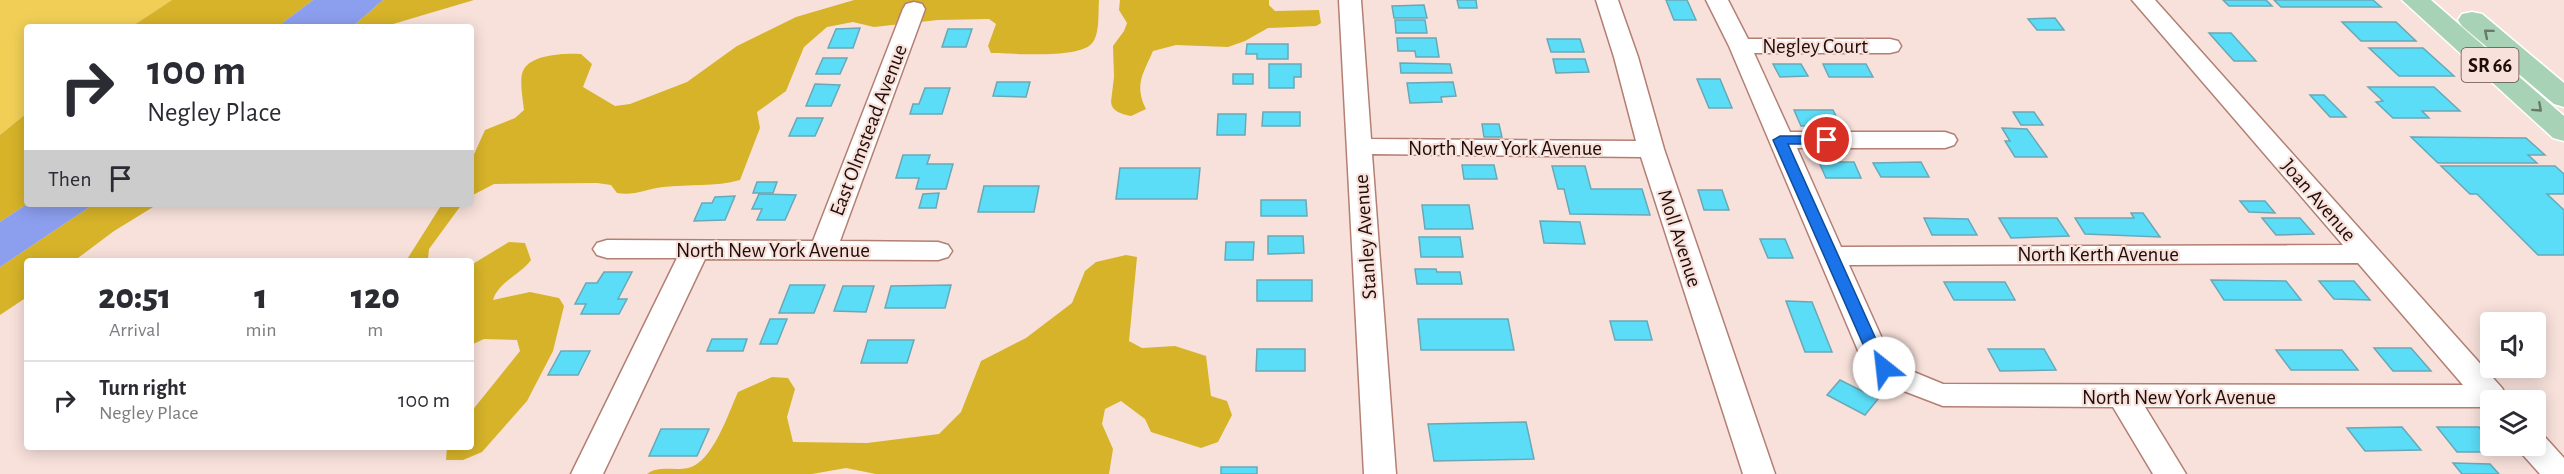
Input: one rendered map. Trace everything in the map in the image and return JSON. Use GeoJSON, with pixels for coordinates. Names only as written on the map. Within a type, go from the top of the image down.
{"type":"FeatureCollection","features":[{"type":"Feature","properties":{"kind":"main road","name":"SR 66"},"geometry":{"type":"LineString","coordinates":[[2415,0],[2564,132]]}},
{"type":"Feature","properties":{"kind":"main road","name":"SR 66"},"geometry":{"type":"LineString","coordinates":[[2448,0],[2564,98]]}},
{"type":"Feature","properties":{"kind":"street","name":"Stanley Avenue"},"geometry":{"type":"LineString","coordinates":[[1350,0],[1380,474]]}},
{"type":"Feature","properties":{"kind":"street","name":"Moll Avenue"},"geometry":{"type":"LineString","coordinates":[[1607,0],[1626,57],[1651,149],[1759,474]]}},
{"type":"Feature","properties":{"kind":"street"},"geometry":{"type":"LineString","coordinates":[[1717,0],[1740,46],[1831,256]]}},
{"type":"Feature","properties":{"kind":"street","name":"Joan Avenue"},"geometry":{"type":"LineString","coordinates":[[2143,0],[2485,390]]}},
{"type":"Feature","properties":{"kind":"street","name":"East Olmstead Avenue"},"geometry":{"type":"LineString","coordinates":[[823,250],[914,9]]}},
{"type":"Feature","properties":{"kind":"street","name":"Negley Court"},"geometry":{"type":"LineString","coordinates":[[1740,46],[1890,46]]}},
{"type":"Feature","properties":{"kind":"street"},"geometry":{"type":"LineString","coordinates":[[1780,140],[1945,140]]}},
{"type":"Feature","properties":{"kind":"street","name":"North New York Avenue"},"geometry":{"type":"LineString","coordinates":[[1359,146],[1651,149]]}},
{"type":"Feature","properties":{"kind":"street","name":"North New York Avenue"},"geometry":{"type":"LineString","coordinates":[[607,249],[938,251]]}},
{"type":"Feature","properties":{"kind":"street"},"geometry":{"type":"LineString","coordinates":[[587,474],[695,250]]}},
{"type":"Feature","properties":{"kind":"street","name":"North Kerth Avenue"},"geometry":{"type":"LineString","coordinates":[[1831,256],[2366,254]]}},
{"type":"Feature","properties":{"kind":"street","name":"North New York Avenue"},"geometry":{"type":"LineString","coordinates":[[1831,256],[1877,360],[1884,368],[1908,382],[1943,395],[2480,398]]}},
{"type":"Feature","properties":{"kind":"street"},"geometry":{"type":"LineString","coordinates":[[2123,397],[2170,474]]}},
{"type":"Feature","properties":{"kind":"street"},"geometry":{"type":"LineString","coordinates":[[2543,456],[2559,474]]}},
{"type":"Feature","properties":{"kind":"shaded area"},"geometry":{"type":"Polygon","coordinates":[[[0,0],[172,0],[136,24],[24,24],[24,115],[0,135],[0,0]]]}},
{"type":"Feature","properties":{"kind":"shaded area"},"geometry":{"type":"Polygon","coordinates":[[[172,0],[313,0],[281,24],[136,24],[172,0]]]}},
{"type":"Feature","properties":{"kind":"shaded area"},"geometry":{"type":"Polygon","coordinates":[[[383,0],[474,0],[393,24],[355,24],[383,0]]]}},
{"type":"Feature","properties":{"kind":"shaded area"},"geometry":{"type":"Polygon","coordinates":[[[854,0],[1099,0],[1098,27],[1093,42],[1086,48],[1061,53],[991,53],[988,46],[996,24],[989,19],[938,20],[874,27],[853,22],[827,27],[804,47],[786,91],[757,112],[760,128],[740,180],[663,187],[629,194],[617,193],[611,185],[597,183],[494,184],[474,194],[474,154],[485,130],[515,118],[524,110],[522,75],[527,65],[533,61],[549,56],[581,54],[592,64],[583,87],[615,106],[630,104],[687,82],[737,46],[796,17],[854,0]]]}},
{"type":"Feature","properties":{"kind":"shaded area"},"geometry":{"type":"Polygon","coordinates":[[[1120,0],[1269,0],[1269,5],[1275,11],[1319,10],[1321,23],[1316,26],[1268,28],[1245,41],[1228,47],[1176,45],[1153,51],[1140,86],[1142,101],[1146,109],[1131,116],[1115,110],[1111,102],[1114,77],[1113,46],[1127,23],[1119,10],[1120,0]]]}},
{"type":"Feature","properties":{"kind":"shaded area"},"geometry":{"type":"Polygon","coordinates":[[[24,115],[24,206],[0,222],[0,135],[24,115]]]}},
{"type":"Feature","properties":{"kind":"shaded area"},"geometry":{"type":"Polygon","coordinates":[[[90,207],[153,207],[114,231],[78,258],[24,258],[24,299],[0,315],[0,267],[90,207]]]}},
{"type":"Feature","properties":{"kind":"shaded area"},"geometry":{"type":"Polygon","coordinates":[[[440,207],[460,207],[429,249],[428,258],[408,258],[440,207]]]}},
{"type":"Feature","properties":{"kind":"shaded area"},"geometry":{"type":"Polygon","coordinates":[[[509,242],[525,243],[531,260],[504,283],[493,300],[530,292],[559,298],[564,306],[553,351],[527,401],[482,452],[463,460],[446,460],[447,450],[474,450],[474,408],[520,351],[517,340],[484,339],[474,344],[474,263],[509,242]]]}},
{"type":"Feature","properties":{"kind":"shaded area"},"geometry":{"type":"Polygon","coordinates":[[[1126,255],[1137,257],[1129,341],[1142,348],[1175,346],[1206,356],[1211,396],[1227,401],[1232,415],[1218,442],[1201,448],[1151,432],[1145,419],[1121,401],[1105,409],[1102,424],[1113,449],[1109,474],[876,474],[846,468],[812,474],[647,474],[661,469],[688,468],[697,464],[705,457],[719,436],[738,392],[772,377],[788,378],[795,389],[787,417],[793,442],[867,443],[939,434],[961,412],[981,361],[1026,338],[1072,303],[1085,271],[1096,262],[1126,255]]]}},
{"type":"Feature","properties":{"kind":"water"},"geometry":{"type":"Polygon","coordinates":[[[313,0],[383,0],[355,24],[281,24],[313,0]]]}},
{"type":"Feature","properties":{"kind":"water"},"geometry":{"type":"Polygon","coordinates":[[[24,206],[90,207],[0,267],[0,222],[24,206]]]}},
{"type":"Feature","properties":{"kind":"building"},"geometry":{"type":"Polygon","coordinates":[[[1457,0],[1476,0],[1477,8],[1459,8],[1457,0]]]}},
{"type":"Feature","properties":{"kind":"building"},"geometry":{"type":"Polygon","coordinates":[[[1666,0],[1687,0],[1696,20],[1674,20],[1666,0]]]}},
{"type":"Feature","properties":{"kind":"building"},"geometry":{"type":"Polygon","coordinates":[[[2223,0],[2266,0],[2272,6],[2229,6],[2223,0]]]}},
{"type":"Feature","properties":{"kind":"building"},"geometry":{"type":"Polygon","coordinates":[[[2274,0],[2373,0],[2381,7],[2281,7],[2274,0]]]}},
{"type":"Feature","properties":{"kind":"building"},"geometry":{"type":"Polygon","coordinates":[[[1424,5],[1427,18],[1394,18],[1392,6],[1424,5]]]}},
{"type":"Feature","properties":{"kind":"building"},"geometry":{"type":"Polygon","coordinates":[[[2055,18],[2064,30],[2037,30],[2028,19],[2055,18]]]}},
{"type":"Feature","properties":{"kind":"building"},"geometry":{"type":"Polygon","coordinates":[[[1395,20],[1425,20],[1427,33],[1396,33],[1395,20]]]}},
{"type":"Feature","properties":{"kind":"building"},"geometry":{"type":"Polygon","coordinates":[[[2342,22],[2396,22],[2416,41],[2361,41],[2342,22]]]}},
{"type":"Feature","properties":{"kind":"building"},"geometry":{"type":"Polygon","coordinates":[[[860,28],[853,48],[828,48],[836,29],[860,28]]]}},
{"type":"Feature","properties":{"kind":"building"},"geometry":{"type":"Polygon","coordinates":[[[948,29],[972,29],[966,47],[942,47],[948,29]]]}},
{"type":"Feature","properties":{"kind":"building"},"geometry":{"type":"Polygon","coordinates":[[[2209,33],[2231,33],[2256,61],[2234,61],[2209,33]]]}},
{"type":"Feature","properties":{"kind":"building"},"geometry":{"type":"Polygon","coordinates":[[[1397,38],[1436,38],[1439,57],[1416,57],[1415,51],[1398,51],[1397,38]]]}},
{"type":"Feature","properties":{"kind":"building"},"geometry":{"type":"Polygon","coordinates":[[[1547,39],[1580,39],[1584,52],[1551,52],[1547,39]]]}},
{"type":"Feature","properties":{"kind":"building"},"geometry":{"type":"Polygon","coordinates":[[[1247,44],[1288,44],[1288,59],[1257,59],[1257,54],[1246,54],[1247,44]]]}},
{"type":"Feature","properties":{"kind":"building"},"geometry":{"type":"Polygon","coordinates":[[[2369,48],[2423,48],[2454,76],[2399,76],[2369,48]]]}},
{"type":"Feature","properties":{"kind":"building"},"geometry":{"type":"Polygon","coordinates":[[[823,58],[847,58],[840,74],[816,74],[823,58]]]}},
{"type":"Feature","properties":{"kind":"building"},"geometry":{"type":"Polygon","coordinates":[[[1553,59],[1585,59],[1589,72],[1556,73],[1553,59]]]}},
{"type":"Feature","properties":{"kind":"building"},"geometry":{"type":"Polygon","coordinates":[[[1400,63],[1450,64],[1452,73],[1401,73],[1400,63]]]}},
{"type":"Feature","properties":{"kind":"building"},"geometry":{"type":"Polygon","coordinates":[[[1269,64],[1301,64],[1301,77],[1294,77],[1294,88],[1269,88],[1269,64]]]}},
{"type":"Feature","properties":{"kind":"building"},"geometry":{"type":"Polygon","coordinates":[[[1773,64],[1801,64],[1808,76],[1780,77],[1773,64]]]}},
{"type":"Feature","properties":{"kind":"building"},"geometry":{"type":"Polygon","coordinates":[[[1823,64],[1866,64],[1873,77],[1829,77],[1823,64]]]}},
{"type":"Feature","properties":{"kind":"building"},"geometry":{"type":"Polygon","coordinates":[[[1233,74],[1253,74],[1253,84],[1233,84],[1233,74]]]}},
{"type":"Feature","properties":{"kind":"building"},"geometry":{"type":"Polygon","coordinates":[[[1697,79],[1720,79],[1732,108],[1709,108],[1697,79]]]}},
{"type":"Feature","properties":{"kind":"building"},"geometry":{"type":"Polygon","coordinates":[[[997,82],[1030,82],[1026,97],[993,96],[997,82]]]}},
{"type":"Feature","properties":{"kind":"building"},"geometry":{"type":"Polygon","coordinates":[[[1453,82],[1456,96],[1441,97],[1442,102],[1410,103],[1407,83],[1453,82]]]}},
{"type":"Feature","properties":{"kind":"building"},"geometry":{"type":"Polygon","coordinates":[[[815,84],[840,85],[831,106],[806,106],[815,84]]]}},
{"type":"Feature","properties":{"kind":"building"},"geometry":{"type":"Polygon","coordinates":[[[2368,87],[2434,87],[2460,111],[2422,111],[2429,118],[2393,118],[2376,102],[2383,101],[2368,87]]]}},
{"type":"Feature","properties":{"kind":"building"},"geometry":{"type":"Polygon","coordinates":[[[925,88],[950,88],[942,114],[910,114],[913,104],[919,104],[925,88]]]}},
{"type":"Feature","properties":{"kind":"building"},"geometry":{"type":"Polygon","coordinates":[[[2310,95],[2324,95],[2346,117],[2330,117],[2310,95]]]}},
{"type":"Feature","properties":{"kind":"building"},"geometry":{"type":"Polygon","coordinates":[[[1794,110],[1833,110],[1840,124],[1801,126],[1794,110]]]}},
{"type":"Feature","properties":{"kind":"building"},"geometry":{"type":"Polygon","coordinates":[[[1263,112],[1300,112],[1300,126],[1262,126],[1263,112]]]}},
{"type":"Feature","properties":{"kind":"building"},"geometry":{"type":"Polygon","coordinates":[[[2013,112],[2034,112],[2043,125],[2021,125],[2013,112]]]}},
{"type":"Feature","properties":{"kind":"building"},"geometry":{"type":"Polygon","coordinates":[[[1218,114],[1246,114],[1245,135],[1217,135],[1218,114]]]}},
{"type":"Feature","properties":{"kind":"building"},"geometry":{"type":"Polygon","coordinates":[[[797,118],[823,118],[815,136],[789,136],[797,118]]]}},
{"type":"Feature","properties":{"kind":"building"},"geometry":{"type":"Polygon","coordinates":[[[1482,124],[1499,124],[1502,137],[1484,137],[1482,124]]]}},
{"type":"Feature","properties":{"kind":"building"},"geometry":{"type":"Polygon","coordinates":[[[2002,128],[2027,129],[2047,157],[2015,157],[2005,141],[2010,141],[2002,128]]]}},
{"type":"Feature","properties":{"kind":"building"},"geometry":{"type":"Polygon","coordinates":[[[2411,137],[2526,138],[2545,155],[2528,155],[2537,163],[2438,163],[2411,137]]]}},
{"type":"Feature","properties":{"kind":"building"},"geometry":{"type":"Polygon","coordinates":[[[903,155],[930,155],[927,164],[953,164],[946,189],[916,189],[919,178],[896,178],[903,155]]]}},
{"type":"Feature","properties":{"kind":"building"},"geometry":{"type":"Polygon","coordinates":[[[1819,162],[1854,162],[1861,178],[1826,178],[1819,162]]]}},
{"type":"Feature","properties":{"kind":"building"},"geometry":{"type":"Polygon","coordinates":[[[1921,162],[1929,177],[1881,177],[1873,163],[1921,162]]]}},
{"type":"Feature","properties":{"kind":"building"},"geometry":{"type":"Polygon","coordinates":[[[1462,165],[1494,165],[1497,179],[1464,179],[1462,165]]]}},
{"type":"Feature","properties":{"kind":"building"},"geometry":{"type":"Polygon","coordinates":[[[1552,166],[1585,166],[1591,189],[1642,189],[1650,215],[1570,214],[1564,189],[1558,189],[1552,166]]]}},
{"type":"Feature","properties":{"kind":"building"},"geometry":{"type":"Polygon","coordinates":[[[2441,166],[2555,166],[2564,174],[2564,194],[2547,194],[2564,210],[2564,255],[2538,255],[2477,194],[2470,194],[2441,166]]]}},
{"type":"Feature","properties":{"kind":"building"},"geometry":{"type":"Polygon","coordinates":[[[1120,168],[1200,168],[1197,199],[1116,199],[1120,168]]]}},
{"type":"Feature","properties":{"kind":"building"},"geometry":{"type":"Polygon","coordinates":[[[757,182],[777,182],[773,193],[753,193],[757,182]]]}},
{"type":"Feature","properties":{"kind":"building"},"geometry":{"type":"Polygon","coordinates":[[[984,186],[1039,186],[1034,212],[978,212],[984,186]]]}},
{"type":"Feature","properties":{"kind":"building"},"geometry":{"type":"Polygon","coordinates":[[[1698,190],[1722,190],[1729,210],[1704,210],[1698,190]]]}},
{"type":"Feature","properties":{"kind":"building"},"geometry":{"type":"Polygon","coordinates":[[[939,193],[936,208],[919,208],[923,194],[939,193]]]}},
{"type":"Feature","properties":{"kind":"building"},"geometry":{"type":"Polygon","coordinates":[[[759,194],[796,195],[785,220],[757,220],[762,209],[752,209],[759,194]]]}},
{"type":"Feature","properties":{"kind":"building"},"geometry":{"type":"Polygon","coordinates":[[[735,196],[725,220],[694,221],[702,203],[712,203],[715,197],[735,196]]]}},
{"type":"Feature","properties":{"kind":"building"},"geometry":{"type":"Polygon","coordinates":[[[1261,200],[1306,200],[1307,216],[1261,216],[1261,200]]]}},
{"type":"Feature","properties":{"kind":"building"},"geometry":{"type":"Polygon","coordinates":[[[2240,201],[2265,201],[2275,213],[2249,212],[2240,201]]]}},
{"type":"Feature","properties":{"kind":"building"},"geometry":{"type":"Polygon","coordinates":[[[1422,205],[1469,205],[1473,229],[1425,229],[1422,205]]]}},
{"type":"Feature","properties":{"kind":"building"},"geometry":{"type":"Polygon","coordinates":[[[2131,213],[2143,213],[2160,237],[2085,234],[2075,218],[2134,218],[2131,213]]]}},
{"type":"Feature","properties":{"kind":"building"},"geometry":{"type":"Polygon","coordinates":[[[1924,218],[1968,219],[1977,235],[1932,235],[1924,218]]]}},
{"type":"Feature","properties":{"kind":"building"},"geometry":{"type":"Polygon","coordinates":[[[1999,218],[2057,218],[2069,236],[2011,238],[1999,218]]]}},
{"type":"Feature","properties":{"kind":"building"},"geometry":{"type":"Polygon","coordinates":[[[2262,218],[2300,218],[2314,234],[2276,235],[2262,218]]]}},
{"type":"Feature","properties":{"kind":"building"},"geometry":{"type":"Polygon","coordinates":[[[1540,221],[1580,222],[1585,244],[1544,243],[1540,221]]]}},
{"type":"Feature","properties":{"kind":"building"},"geometry":{"type":"Polygon","coordinates":[[[1268,236],[1303,236],[1304,253],[1268,254],[1268,236]]]}},
{"type":"Feature","properties":{"kind":"building"},"geometry":{"type":"Polygon","coordinates":[[[1419,237],[1460,237],[1463,257],[1421,257],[1419,237]]]}},
{"type":"Feature","properties":{"kind":"building"},"geometry":{"type":"Polygon","coordinates":[[[1760,239],[1785,239],[1793,258],[1768,258],[1760,239]]]}},
{"type":"Feature","properties":{"kind":"building"},"geometry":{"type":"Polygon","coordinates":[[[1226,242],[1254,242],[1253,260],[1225,260],[1226,242]]]}},
{"type":"Feature","properties":{"kind":"building"},"geometry":{"type":"Polygon","coordinates":[[[1415,269],[1460,272],[1462,284],[1417,284],[1415,269]]]}},
{"type":"Feature","properties":{"kind":"building"},"geometry":{"type":"Polygon","coordinates":[[[604,272],[632,272],[618,299],[627,299],[619,314],[581,314],[586,304],[575,304],[586,283],[597,283],[604,272]]]}},
{"type":"Feature","properties":{"kind":"building"},"geometry":{"type":"Polygon","coordinates":[[[1257,280],[1312,280],[1312,301],[1257,301],[1257,280]]]}},
{"type":"Feature","properties":{"kind":"building"},"geometry":{"type":"Polygon","coordinates":[[[2211,280],[2286,281],[2301,300],[2224,300],[2211,280]]]}},
{"type":"Feature","properties":{"kind":"building"},"geometry":{"type":"Polygon","coordinates":[[[2319,281],[2354,281],[2370,300],[2334,299],[2319,281]]]}},
{"type":"Feature","properties":{"kind":"building"},"geometry":{"type":"Polygon","coordinates":[[[1944,282],[2005,282],[2015,300],[1954,300],[1944,282]]]}},
{"type":"Feature","properties":{"kind":"building"},"geometry":{"type":"Polygon","coordinates":[[[790,285],[825,285],[814,313],[779,313],[790,285]]]}},
{"type":"Feature","properties":{"kind":"building"},"geometry":{"type":"Polygon","coordinates":[[[951,285],[945,308],[885,308],[891,286],[951,285]]]}},
{"type":"Feature","properties":{"kind":"building"},"geometry":{"type":"Polygon","coordinates":[[[843,286],[874,286],[866,312],[834,311],[843,286]]]}},
{"type":"Feature","properties":{"kind":"building"},"geometry":{"type":"Polygon","coordinates":[[[1786,301],[1812,302],[1832,352],[1805,352],[1786,301]]]}},
{"type":"Feature","properties":{"kind":"building"},"geometry":{"type":"Polygon","coordinates":[[[770,319],[787,319],[777,344],[760,344],[770,319]]]}},
{"type":"Feature","properties":{"kind":"building"},"geometry":{"type":"Polygon","coordinates":[[[1418,319],[1508,319],[1514,350],[1421,350],[1418,319]]]}},
{"type":"Feature","properties":{"kind":"building"},"geometry":{"type":"Polygon","coordinates":[[[1610,321],[1647,321],[1652,340],[1615,340],[1610,321]]]}},
{"type":"Feature","properties":{"kind":"building"},"geometry":{"type":"Polygon","coordinates":[[[712,339],[747,339],[743,351],[707,351],[712,339]]]}},
{"type":"Feature","properties":{"kind":"building"},"geometry":{"type":"Polygon","coordinates":[[[868,340],[914,340],[907,363],[861,363],[868,340]]]}},
{"type":"Feature","properties":{"kind":"building"},"geometry":{"type":"Polygon","coordinates":[[[2374,348],[2411,348],[2431,371],[2393,371],[2374,348]]]}},
{"type":"Feature","properties":{"kind":"building"},"geometry":{"type":"Polygon","coordinates":[[[1257,349],[1305,349],[1305,371],[1256,371],[1257,349]]]}},
{"type":"Feature","properties":{"kind":"building"},"geometry":{"type":"Polygon","coordinates":[[[1988,349],[2044,349],[2056,370],[2000,371],[1988,349]]]}},
{"type":"Feature","properties":{"kind":"building"},"geometry":{"type":"Polygon","coordinates":[[[2276,350],[2342,350],[2358,370],[2291,370],[2276,350]]]}},
{"type":"Feature","properties":{"kind":"building"},"geometry":{"type":"Polygon","coordinates":[[[561,351],[590,351],[578,375],[548,375],[561,351]]]}},
{"type":"Feature","properties":{"kind":"building"},"geometry":{"type":"Polygon","coordinates":[[[1840,380],[1878,399],[1865,415],[1827,395],[1840,380]]]}},
{"type":"Feature","properties":{"kind":"building"},"geometry":{"type":"Polygon","coordinates":[[[1526,422],[1534,459],[1434,461],[1428,424],[1526,422]]]}},
{"type":"Feature","properties":{"kind":"building"},"geometry":{"type":"Polygon","coordinates":[[[2402,427],[2421,450],[2365,451],[2347,428],[2402,427]]]}},
{"type":"Feature","properties":{"kind":"building"},"geometry":{"type":"Polygon","coordinates":[[[2437,427],[2479,427],[2480,452],[2457,452],[2437,427]]]}},
{"type":"Feature","properties":{"kind":"building"},"geometry":{"type":"Polygon","coordinates":[[[661,429],[709,429],[697,456],[649,456],[661,429]]]}},
{"type":"Feature","properties":{"kind":"building"},"geometry":{"type":"Polygon","coordinates":[[[2453,463],[2490,464],[2499,474],[2462,474],[2453,463]]]}},
{"type":"Feature","properties":{"kind":"building"},"geometry":{"type":"Polygon","coordinates":[[[1221,467],[1257,467],[1257,474],[1221,474],[1221,467]]]}},
{"type":"Feature","properties":{"kind":"route"},"geometry":{"type":"LineString","coordinates":[[1827,140],[1780,140],[1877,360],[1884,368]]}}]}
